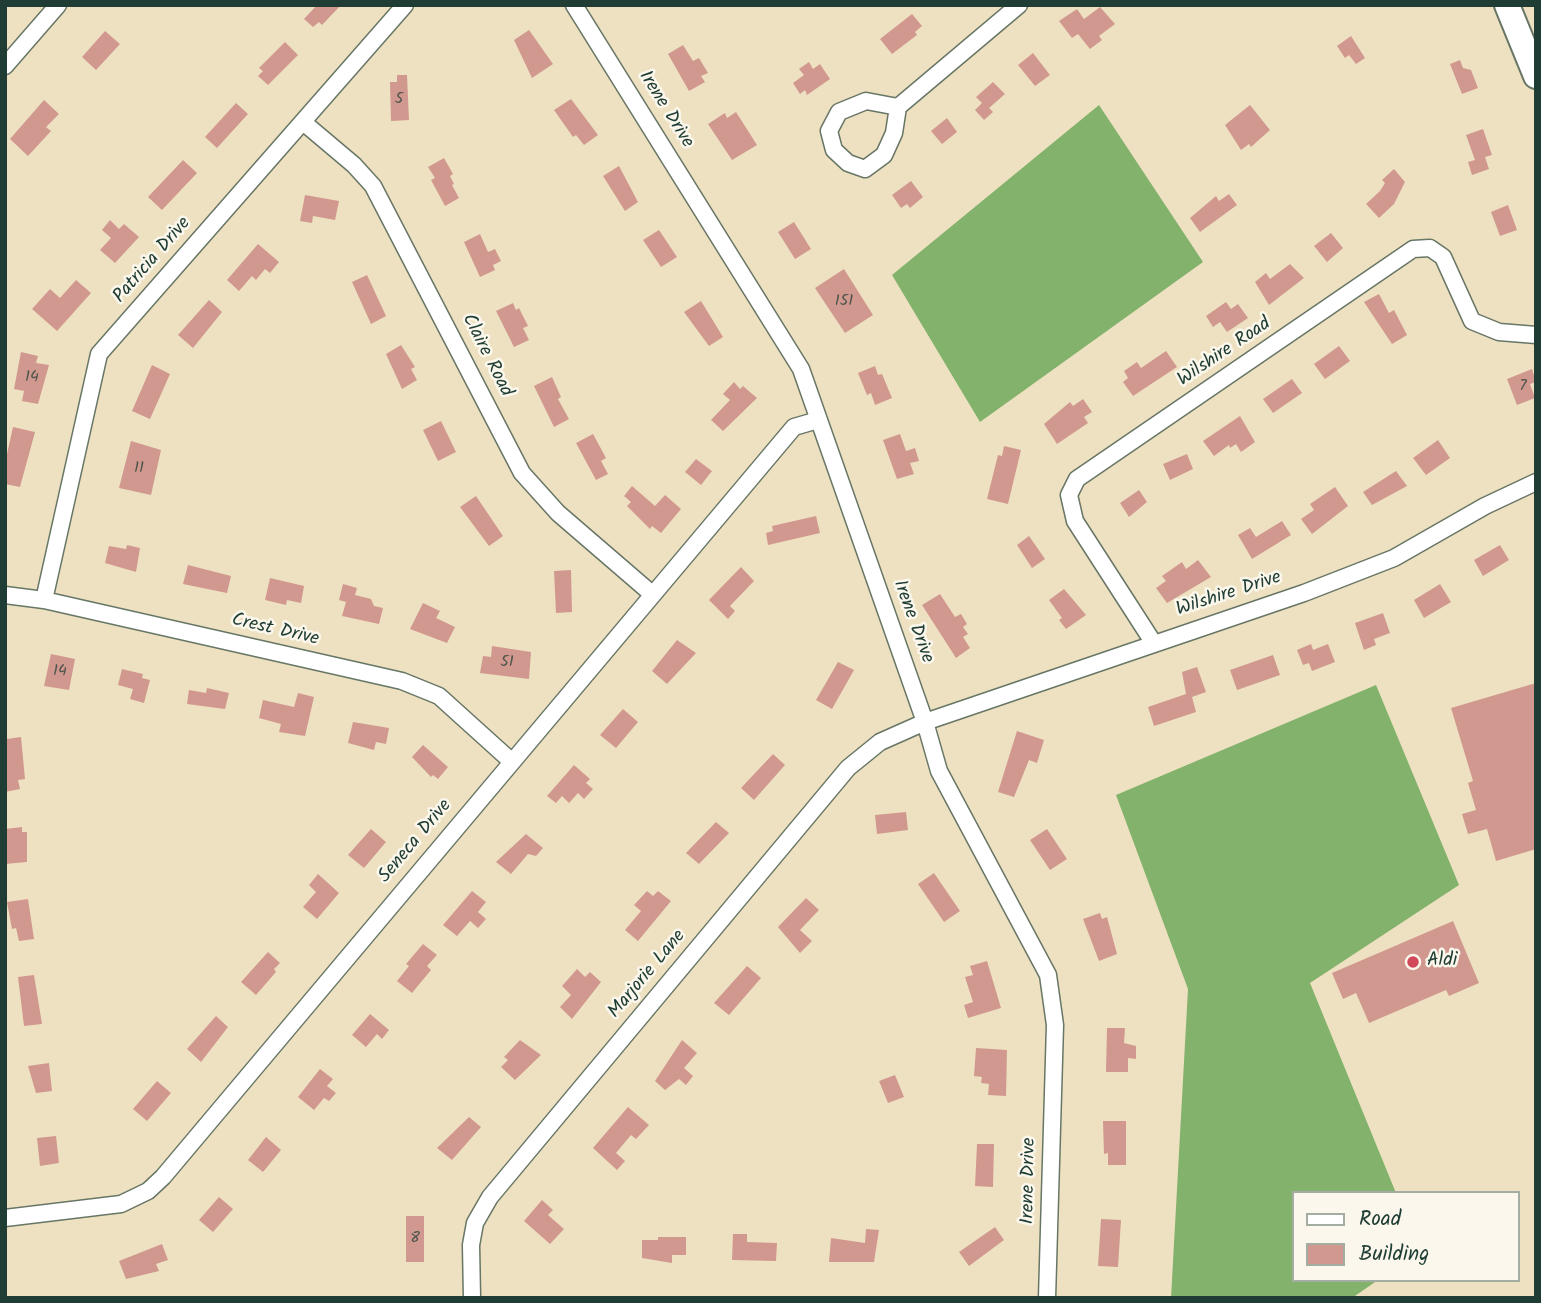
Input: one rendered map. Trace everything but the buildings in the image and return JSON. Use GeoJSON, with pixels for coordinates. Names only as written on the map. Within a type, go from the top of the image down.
{"type":"FeatureCollection","features":[{"type":"Feature","properties":{"kind":"main road"},"geometry":{"type":"LineString","coordinates":[[1507,5],[1536,76]]}},
{"type":"Feature","properties":{"kind":"street"},"geometry":{"type":"LineString","coordinates":[[8,57],[58,5]]}},
{"type":"Feature","properties":{"kind":"street","name":"Patricia Drive"},"geometry":{"type":"LineString","coordinates":[[44,600],[99,354],[405,5]]}},
{"type":"Feature","properties":{"kind":"street","name":"Irene Drive"},"geometry":{"type":"LineString","coordinates":[[573,5],[801,369],[925,723],[939,771],[1048,975],[1055,1026],[1047,1298]]}},
{"type":"Feature","properties":{"kind":"street"},"geometry":{"type":"LineString","coordinates":[[898,107],[866,101],[839,112],[829,131],[834,150],[848,163],[865,169],[884,155],[894,133],[898,107],[1019,5]]}},
{"type":"Feature","properties":{"kind":"street","name":"Claire Road"},"geometry":{"type":"LineString","coordinates":[[303,122],[354,165],[373,186],[522,473],[549,505],[652,594]]}},
{"type":"Feature","properties":{"kind":"street","name":"Wilshire Road"},"geometry":{"type":"LineString","coordinates":[[1153,642],[1075,521],[1069,495],[1077,479],[1413,248],[1430,248],[1443,257],[1472,321],[1499,332],[1536,335]]}},
{"type":"Feature","properties":{"kind":"street","name":"Seneca Drive"},"geometry":{"type":"LineString","coordinates":[[5,1218],[121,1205],[148,1191],[181,1156],[794,427],[818,420]]}},
{"type":"Feature","properties":{"kind":"street","name":"Wilshire Drive"},"geometry":{"type":"LineString","coordinates":[[925,723],[1153,642],[1304,593],[1394,558],[1485,506],[1536,482]]}},
{"type":"Feature","properties":{"kind":"street","name":"Crest Drive"},"geometry":{"type":"LineString","coordinates":[[5,594],[44,600],[402,681],[439,696],[511,761]]}},
{"type":"Feature","properties":{"kind":"street","name":"Marjorie Lane"},"geometry":{"type":"LineString","coordinates":[[472,1298],[471,1245],[475,1223],[490,1197],[848,768],[880,742],[925,723]]}},
{"type":"Feature","properties":{"kind":"green space"},"geometry":{"type":"Polygon","coordinates":[[[1099,105],[1203,262],[980,422],[892,275],[1099,105]]]}},
{"type":"Feature","properties":{"kind":"green space"},"geometry":{"type":"Polygon","coordinates":[[[1376,685],[1459,885],[1310,983],[1395,1191],[1292,1191],[1292,1282],[1375,1282],[1352,1298],[1171,1298],[1188,989],[1116,795],[1376,685]]]}},
{"type":"Feature","properties":{"kind":"place","name":"Aldi"},"geometry":{"type":"Point","coordinates":[1413,962]}}]}
